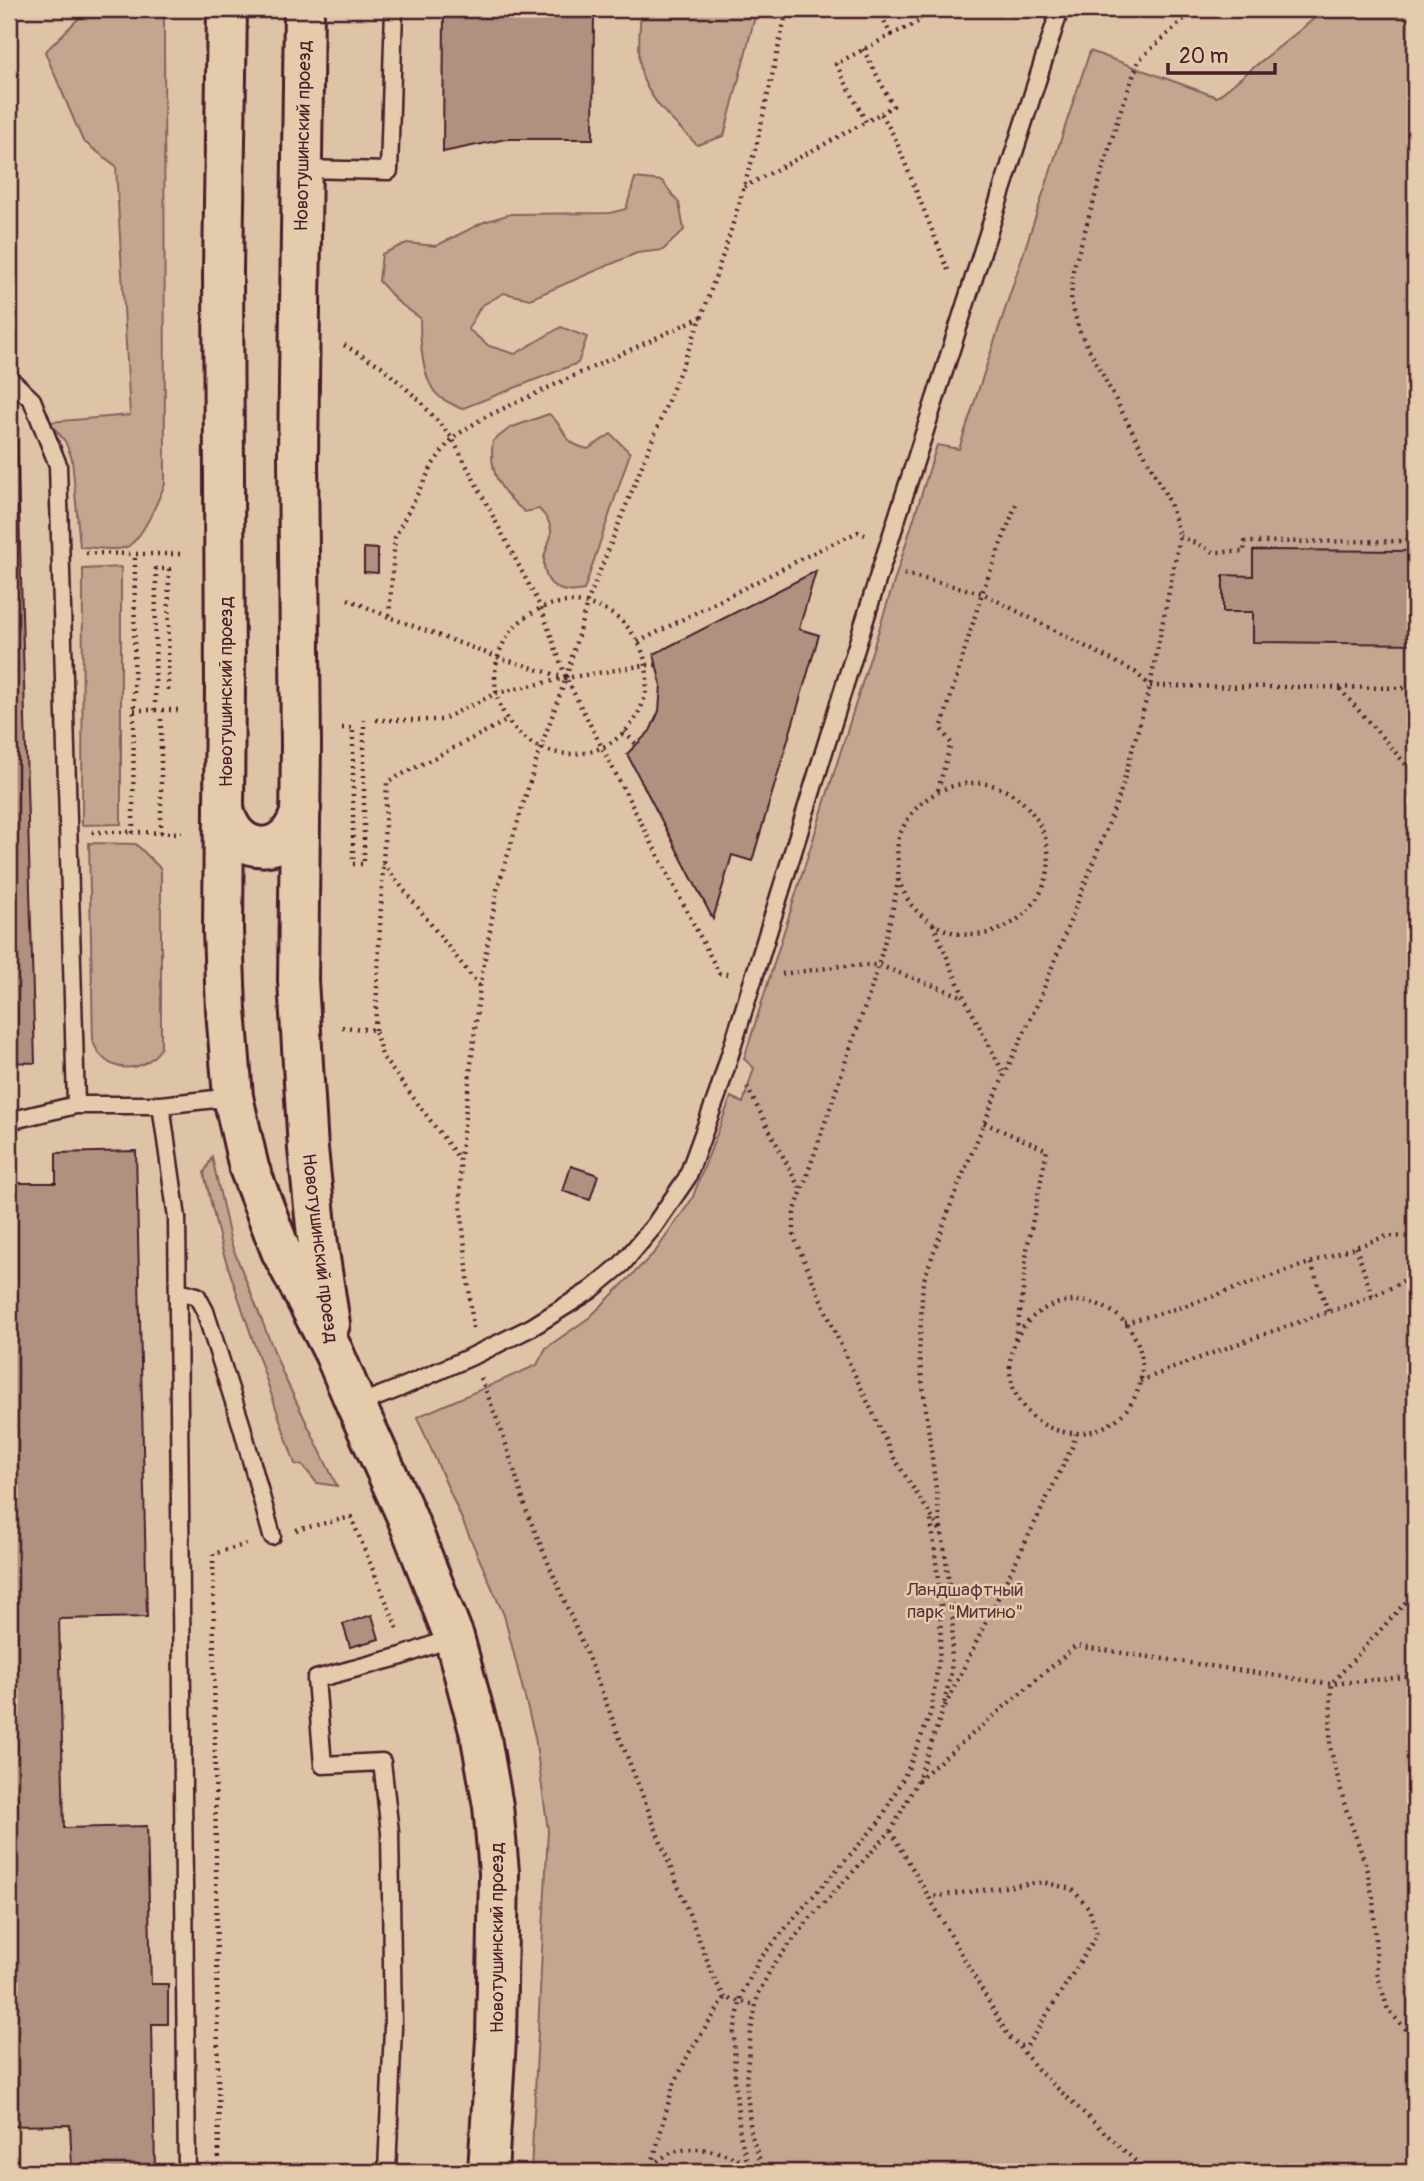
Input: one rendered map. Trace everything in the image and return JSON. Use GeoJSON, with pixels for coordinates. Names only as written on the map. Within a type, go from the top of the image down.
{"type":"FeatureCollection","features":[{"type":"Feature","properties":{"kind":"main road","name":"Новотушинский проезд"},"geometry":{"type":"LineString","coordinates":[[227,9],[223,270],[223,930],[233,1097],[249,1168],[281,1251],[334,1353],[406,1515],[454,1637],[481,1738],[499,1872],[496,2039],[488,2172]]}},
{"type":"Feature","properties":{"kind":"main road","name":"Новотушинский проезд"},"geometry":{"type":"LineString","coordinates":[[304,9],[298,457],[301,808],[298,980],[307,1136],[318,1245],[334,1353]]}},
{"type":"Feature","properties":{"kind":"main road"},"geometry":{"type":"LineString","coordinates":[[224,808],[227,823],[235,835],[248,844],[262,846],[277,844],[290,836],[298,823],[301,808]]}},
{"type":"Feature","properties":{"kind":"lane"},"geometry":{"type":"LineString","coordinates":[[302,169],[389,171],[394,9]]}},
{"type":"Feature","properties":{"kind":"lane"},"geometry":{"type":"LineString","coordinates":[[356,1405],[475,1355],[532,1327],[592,1290],[622,1264],[654,1226],[687,1178],[718,1093],[881,568],[1060,9]]}},
{"type":"Feature","properties":{"kind":"lane"},"geometry":{"type":"LineString","coordinates":[[9,379],[32,400],[58,465],[76,1105]]}},
{"type":"Feature","properties":{"kind":"lane"},"geometry":{"type":"LineString","coordinates":[[9,1121],[76,1105],[161,1105],[233,1097]]}},
{"type":"Feature","properties":{"kind":"lane"},"geometry":{"type":"LineString","coordinates":[[161,1105],[177,1218],[187,2172]]}},
{"type":"Feature","properties":{"kind":"lane"},"geometry":{"type":"LineString","coordinates":[[178,1291],[197,1296],[205,1311],[242,1427],[272,1536]]}},
{"type":"Feature","properties":{"kind":"lane"},"geometry":{"type":"LineString","coordinates":[[387,2172],[393,2027],[390,1832],[382,1762],[323,1765],[316,1679],[407,1654],[454,1637]]}},
{"type":"Feature","properties":{"kind":"path"},"geometry":{"type":"LineString","coordinates":[[756,2005],[725,1998],[715,1980],[588,1657],[528,1515],[475,1355],[461,1208],[460,1160],[480,986],[497,890],[541,748],[566,678],[587,603],[702,316],[757,143],[787,9]]}},
{"type":"Feature","properties":{"kind":"path"},"geometry":{"type":"LineString","coordinates":[[878,9],[891,35]]}},
{"type":"Feature","properties":{"kind":"path"},"geometry":{"type":"LineString","coordinates":[[866,122],[836,64],[922,19],[917,9]]}},
{"type":"Feature","properties":{"kind":"path"},"geometry":{"type":"LineString","coordinates":[[942,1713],[951,1673],[953,1610],[919,1355],[923,1282],[984,1124],[1038,1003],[1120,794],[1150,686],[1180,536],[1170,503],[1079,330],[1071,301],[1073,271],[1119,115],[1139,60],[1187,16]]}},
{"type":"Feature","properties":{"kind":"path"},"geometry":{"type":"LineString","coordinates":[[744,187],[893,106],[863,49]]}},
{"type":"Feature","properties":{"kind":"path"},"geometry":{"type":"LineString","coordinates":[[881,113],[895,138],[929,219],[964,313]]}},
{"type":"Feature","properties":{"kind":"path"},"geometry":{"type":"LineString","coordinates":[[389,617],[395,537],[433,464],[452,438],[484,418],[702,316]]}},
{"type":"Feature","properties":{"kind":"path"},"geometry":{"type":"LineString","coordinates":[[344,345],[381,366],[419,400],[452,438],[541,608],[566,678],[719,973],[752,979],[842,966],[878,965],[964,997]]}},
{"type":"Feature","properties":{"kind":"path"},"geometry":{"type":"LineString","coordinates":[[938,791],[951,743],[941,729],[982,593],[1017,502]]}},
{"type":"Feature","properties":{"kind":"path"},"geometry":{"type":"LineString","coordinates":[[638,642],[858,533],[889,543]]}},
{"type":"Feature","properties":{"kind":"path"},"geometry":{"type":"LineString","coordinates":[[1180,536],[1214,552],[1244,552],[1245,542],[1415,541]]}},
{"type":"Feature","properties":{"kind":"path"},"geometry":{"type":"LineString","coordinates":[[88,553],[180,554]]}},
{"type":"Feature","properties":{"kind":"path"},"geometry":{"type":"LineString","coordinates":[[133,832],[135,554]]}},
{"type":"Feature","properties":{"kind":"path"},"geometry":{"type":"LineString","coordinates":[[881,568],[982,593],[1135,672],[1150,686],[1415,688]]}},
{"type":"Feature","properties":{"kind":"path"},"geometry":{"type":"LineString","coordinates":[[155,710],[156,569],[169,569],[168,691]]}},
{"type":"Feature","properties":{"kind":"path"},"geometry":{"type":"LineString","coordinates":[[348,599],[497,657],[566,678]]}},
{"type":"Feature","properties":{"kind":"path"},"geometry":{"type":"LineString","coordinates":[[556,603],[587,603],[607,611],[625,624],[638,642],[646,665],[647,688],[640,710],[624,732],[602,747],[582,753],[561,753],[541,748],[526,739],[508,720],[496,693],[497,657],[504,641],[526,616],[541,608],[556,603]]}},
{"type":"Feature","properties":{"kind":"path"},"geometry":{"type":"LineString","coordinates":[[376,720],[441,720],[496,693],[566,678],[658,665]]}},
{"type":"Feature","properties":{"kind":"path"},"geometry":{"type":"LineString","coordinates":[[1339,688],[1415,775]]}},
{"type":"Feature","properties":{"kind":"path"},"geometry":{"type":"LineString","coordinates":[[134,710],[183,710]]}},
{"type":"Feature","properties":{"kind":"path"},"geometry":{"type":"LineString","coordinates":[[161,718],[161,833]]}},
{"type":"Feature","properties":{"kind":"path"},"geometry":{"type":"LineString","coordinates":[[342,728],[353,728],[353,864],[364,864],[364,720]]}},
{"type":"Feature","properties":{"kind":"path"},"geometry":{"type":"LineString","coordinates":[[460,1160],[382,1056],[375,1030],[387,782],[508,720]]}},
{"type":"Feature","properties":{"kind":"path"},"geometry":{"type":"LineString","coordinates":[[624,732],[637,746]]}},
{"type":"Feature","properties":{"kind":"path"},"geometry":{"type":"LineString","coordinates":[[898,878],[911,905],[933,924],[953,933],[976,936],[998,931],[1018,921],[1034,905],[1044,885],[1049,862],[1046,840],[1037,819],[1023,802],[1004,790],[982,783],[960,784],[938,791],[919,804],[904,825],[896,852],[898,878],[878,965],[794,1213],[794,1237],[838,1339],[894,1458],[942,1533]]}},
{"type":"Feature","properties":{"kind":"path"},"geometry":{"type":"LineString","coordinates":[[69,832],[183,833]]}},
{"type":"Feature","properties":{"kind":"path"},"geometry":{"type":"LineString","coordinates":[[383,863],[480,986]]}},
{"type":"Feature","properties":{"kind":"path"},"geometry":{"type":"LineString","coordinates":[[933,924],[964,997],[1004,1075]]}},
{"type":"Feature","properties":{"kind":"path"},"geometry":{"type":"LineString","coordinates":[[342,1027],[375,1030]]}},
{"type":"Feature","properties":{"kind":"path"},"geometry":{"type":"LineString","coordinates":[[729,1057],[751,1092],[802,1192]]}},
{"type":"Feature","properties":{"kind":"path"},"geometry":{"type":"LineString","coordinates":[[984,1124],[1048,1150],[1027,1249],[1022,1301],[1009,1365],[1012,1386],[1021,1405],[1037,1420],[1055,1430],[1076,1433],[1091,1431],[1105,1426],[1127,1408],[1140,1381],[1139,1350],[1134,1336],[1125,1323],[1107,1309],[1086,1302],[1063,1302],[1042,1310],[1025,1324],[1014,1344]]}},
{"type":"Feature","properties":{"kind":"path"},"geometry":{"type":"LineString","coordinates":[[1125,1323],[1185,1306],[1387,1236],[1415,1237]]}},
{"type":"Feature","properties":{"kind":"path"},"geometry":{"type":"LineString","coordinates":[[1356,1247],[1372,1296]]}},
{"type":"Feature","properties":{"kind":"path"},"geometry":{"type":"LineString","coordinates":[[1311,1263],[1328,1311]]}},
{"type":"Feature","properties":{"kind":"path"},"geometry":{"type":"LineString","coordinates":[[1140,1381],[1372,1296],[1415,1272]]}},
{"type":"Feature","properties":{"kind":"path"},"geometry":{"type":"LineString","coordinates":[[764,2172],[751,2134],[746,2080],[758,1994],[772,1966],[810,1918],[891,1831],[918,1780],[942,1713],[1072,1447],[1076,1433]]}},
{"type":"Feature","properties":{"kind":"path"},"geometry":{"type":"LineString","coordinates":[[750,2172],[740,2135],[735,2080],[734,2032],[740,2002],[759,1960],[880,1821],[908,1769],[931,1712],[940,1650],[940,1605],[931,1515]]}},
{"type":"Feature","properties":{"kind":"path"},"geometry":{"type":"LineString","coordinates":[[219,2172],[213,1554],[272,1536],[351,1517],[407,1654]]}},
{"type":"Feature","properties":{"kind":"path"},"geometry":{"type":"LineString","coordinates":[[1415,1592],[1331,1684],[1330,1747],[1373,1898],[1377,1973],[1388,2010],[1415,2039]]}},
{"type":"Feature","properties":{"kind":"path"},"geometry":{"type":"LineString","coordinates":[[918,1780],[1076,1646],[1331,1684],[1415,1676]]}},
{"type":"Feature","properties":{"kind":"path"},"geometry":{"type":"LineString","coordinates":[[891,1831],[1009,2037],[1039,2071],[1147,2172]]}},
{"type":"Feature","properties":{"kind":"path"},"geometry":{"type":"LineString","coordinates":[[930,1897],[1042,1882],[1072,1889],[1089,1908],[1097,1935],[1027,2046],[1019,2046]]}},
{"type":"Feature","properties":{"kind":"path"},"geometry":{"type":"LineString","coordinates":[[650,2172],[672,2089],[689,2053],[725,1998]]}},
{"type":"Feature","properties":{"kind":"path"},"geometry":{"type":"LineString","coordinates":[[652,2165],[669,2154],[690,2149],[715,2151],[748,2165],[756,2172]]}},
{"type":"Feature","properties":{"kind":"green space"},"geometry":{"type":"Polygon","coordinates":[[[85,9],[164,9],[165,484],[137,539],[119,549],[80,547],[72,459],[65,441],[49,422],[130,415],[116,166],[83,141],[45,52],[85,9]]]}},
{"type":"Feature","properties":{"kind":"green space"},"geometry":{"type":"Polygon","coordinates":[[[641,9],[757,9],[724,136],[697,145],[654,99],[644,81],[640,65],[641,9]]]}},
{"type":"Feature","properties":{"kind":"green space","name":"Ландшафтный парк \"Митино\""},"geometry":{"type":"Polygon","coordinates":[[[1326,9],[1415,9],[1415,2172],[531,2172],[548,1830],[535,1737],[504,1615],[417,1417],[537,1365],[546,1348],[590,1317],[655,1252],[692,1199],[731,1097],[743,1103],[754,1068],[744,1059],[937,445],[959,449],[1090,51],[1217,97],[1326,9]]]}},
{"type":"Feature","properties":{"kind":"green space"},"geometry":{"type":"Polygon","coordinates":[[[635,178],[662,181],[679,203],[684,230],[663,250],[637,253],[530,299],[504,293],[481,306],[468,329],[489,346],[515,354],[561,327],[587,337],[578,363],[461,409],[441,398],[429,383],[426,372],[421,349],[420,318],[398,302],[379,281],[382,254],[407,243],[436,246],[484,222],[511,214],[610,213],[626,209],[635,178]]]}},
{"type":"Feature","properties":{"kind":"green space"},"geometry":{"type":"Polygon","coordinates":[[[549,414],[572,443],[588,449],[611,434],[630,453],[584,590],[561,590],[550,582],[544,569],[545,553],[551,536],[549,523],[539,509],[525,512],[509,497],[498,481],[493,463],[493,441],[510,428],[549,414]]]}},
{"type":"Feature","properties":{"kind":"green space"},"geometry":{"type":"Polygon","coordinates":[[[121,567],[121,824],[82,825],[83,569],[121,567]]]}},
{"type":"Feature","properties":{"kind":"green space"},"geometry":{"type":"Polygon","coordinates":[[[89,843],[136,844],[161,869],[161,1048],[144,1064],[134,1067],[114,1065],[105,1060],[93,1041],[89,843]]]}},
{"type":"Feature","properties":{"kind":"green space"},"geometry":{"type":"Polygon","coordinates":[[[212,1157],[231,1243],[284,1376],[337,1486],[317,1483],[303,1466],[295,1464],[222,1249],[204,1173],[212,1157]]]}},
{"type":"Feature","properties":{"kind":"building"},"geometry":{"type":"Polygon","coordinates":[[[444,9],[594,9],[593,139],[506,139],[443,152],[444,9]]]}},
{"type":"Feature","properties":{"kind":"building"},"geometry":{"type":"Polygon","coordinates":[[[9,433],[17,440],[35,1063],[9,1062],[9,433]]]}},
{"type":"Feature","properties":{"kind":"building"},"geometry":{"type":"Polygon","coordinates":[[[364,548],[378,549],[378,573],[364,572],[364,548]]]}},
{"type":"Feature","properties":{"kind":"building"},"geometry":{"type":"Polygon","coordinates":[[[1253,550],[1415,551],[1415,644],[1253,642],[1253,612],[1223,612],[1223,575],[1253,576],[1253,550]]]}},
{"type":"Feature","properties":{"kind":"building"},"geometry":{"type":"Polygon","coordinates":[[[816,571],[799,629],[819,635],[752,861],[732,855],[713,919],[627,754],[650,731],[659,711],[661,685],[654,654],[816,571]]]}},
{"type":"Feature","properties":{"kind":"building"},"geometry":{"type":"Polygon","coordinates":[[[136,1151],[147,1617],[59,1619],[64,1828],[147,1826],[151,1984],[168,1984],[168,2024],[152,2024],[155,2168],[72,2170],[70,2125],[9,2126],[9,1183],[56,1183],[56,1153],[136,1151]]]}},
{"type":"Feature","properties":{"kind":"building"},"geometry":{"type":"Polygon","coordinates":[[[571,1166],[598,1175],[590,1200],[563,1191],[571,1166]]]}},
{"type":"Feature","properties":{"kind":"building"},"geometry":{"type":"Polygon","coordinates":[[[372,1615],[379,1639],[350,1647],[343,1624],[372,1615]]]}}]}
